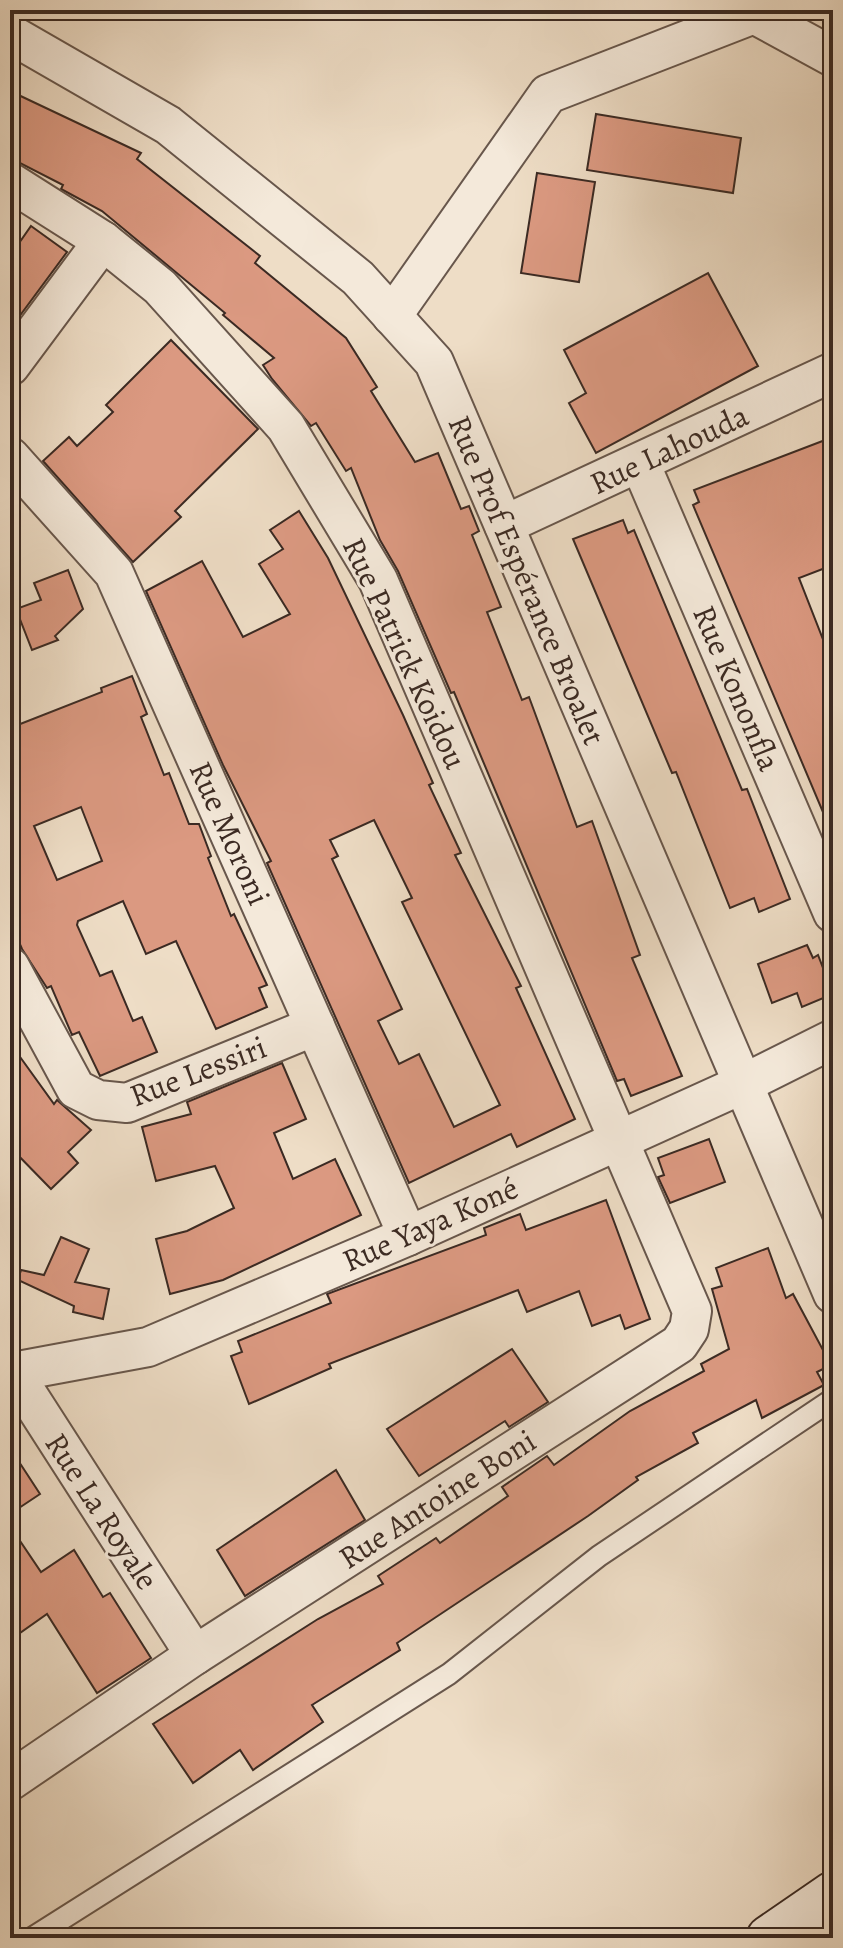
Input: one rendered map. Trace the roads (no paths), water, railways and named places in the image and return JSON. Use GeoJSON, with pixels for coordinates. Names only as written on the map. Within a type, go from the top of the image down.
{"type":"FeatureCollection","features":[{"type":"Feature","properties":{"kind":"street"},"geometry":{"type":"LineString","coordinates":[[392,316],[548,94],[755,12],[833,57]]}},
{"type":"Feature","properties":{"kind":"street","name":"Rue Prof Espérance Broalet"},"geometry":{"type":"LineString","coordinates":[[10,34],[168,125],[358,278],[434,362],[833,1294]]}},
{"type":"Feature","properties":{"kind":"street","name":"Rue Patrick Koidou"},"geometry":{"type":"LineString","coordinates":[[10,182],[103,241],[160,287],[286,427],[378,580],[618,1139]]}},
{"type":"Feature","properties":{"kind":"street"},"geometry":{"type":"LineString","coordinates":[[10,366],[103,241]]}},
{"type":"Feature","properties":{"kind":"street","name":"Rue Lahouda"},"geometry":{"type":"LineString","coordinates":[[504,525],[833,372]]}},
{"type":"Feature","properties":{"kind":"street","name":"Rue Moroni"},"geometry":{"type":"LineString","coordinates":[[10,457],[32,477],[114,573],[408,1236]]}},
{"type":"Feature","properties":{"kind":"street","name":"Rue Kononfla"},"geometry":{"type":"LineString","coordinates":[[640,463],[833,913]]}},
{"type":"Feature","properties":{"kind":"street","name":"Rue Lessiri"},"geometry":{"type":"LineString","coordinates":[[10,967],[76,1089],[98,1100],[127,1103],[315,1026]]}},
{"type":"Feature","properties":{"kind":"street","name":"Rue Yaya Koné"},"geometry":{"type":"LineString","coordinates":[[12,1370],[148,1347],[408,1236],[743,1084],[833,1039]]}},
{"type":"Feature","properties":{"kind":"street","name":"Rue Antoine Boni"},"geometry":{"type":"LineString","coordinates":[[10,1781],[195,1655],[679,1344],[689,1329],[692,1311],[618,1139]]}},
{"type":"Feature","properties":{"kind":"street","name":"Rue La Royale"},"geometry":{"type":"LineString","coordinates":[[12,1370],[195,1655]]}},
{"type":"Feature","properties":{"kind":"street"},"geometry":{"type":"LineString","coordinates":[[769,1938],[833,1894]]}},
{"type":"Feature","properties":{"kind":"lane"},"geometry":{"type":"LineString","coordinates":[[32,1938],[449,1674],[599,1556],[833,1399]]}}]}
